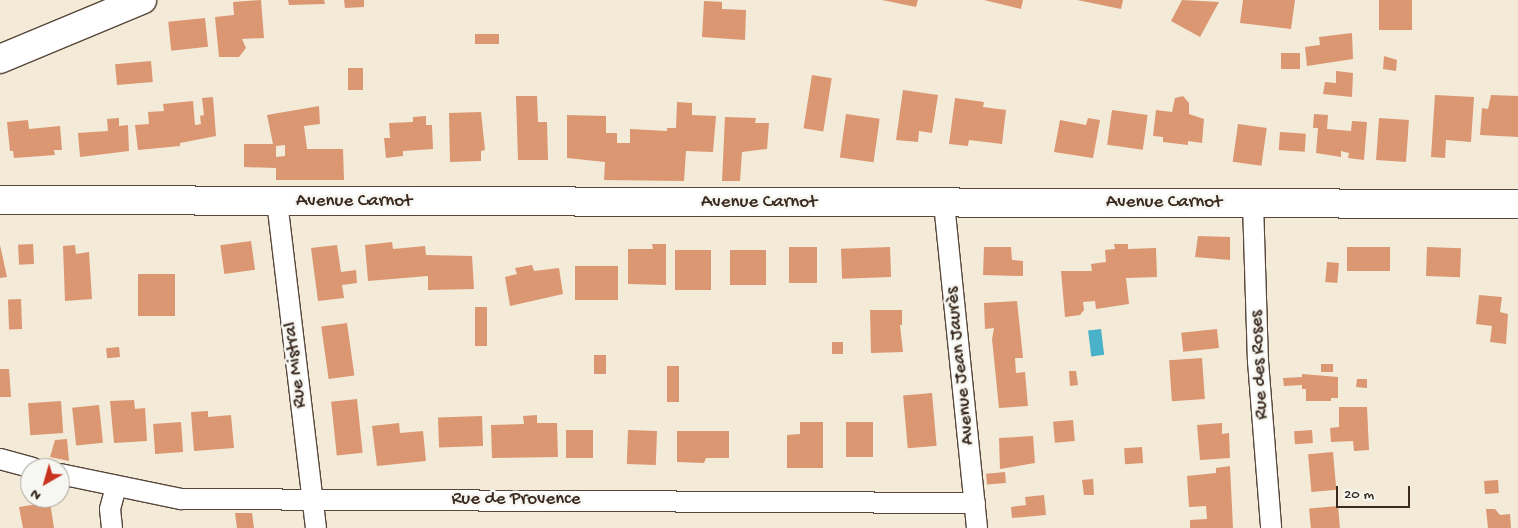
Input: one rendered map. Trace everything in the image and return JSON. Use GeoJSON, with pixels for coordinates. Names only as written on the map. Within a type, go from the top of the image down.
{"type":"FeatureCollection","features":[{"type":"Feature","properties":{"kind":"street"},"geometry":{"type":"LineString","coordinates":[[0,60],[136,2]]}},
{"type":"Feature","properties":{"kind":"street","name":"Avenue Carnot"},"geometry":{"type":"LineString","coordinates":[[0,200],[1518,204]]}},
{"type":"Feature","properties":{"kind":"street","name":"Rue Mistral"},"geometry":{"type":"LineString","coordinates":[[276,201],[316,528]]}},
{"type":"Feature","properties":{"kind":"street","name":"Rue des Roses"},"geometry":{"type":"LineString","coordinates":[[1254,202],[1258,361],[1271,528]]}},
{"type":"Feature","properties":{"kind":"street","name":"Avenue Jean Jaurès"},"geometry":{"type":"LineString","coordinates":[[944,203],[978,528]]}},
{"type":"Feature","properties":{"kind":"street"},"geometry":{"type":"LineString","coordinates":[[0,459],[20,464]]}},
{"type":"Feature","properties":{"kind":"street","name":"Rue de Provence"},"geometry":{"type":"LineString","coordinates":[[70,476],[181,499],[975,503]]}},
{"type":"Feature","properties":{"kind":"street"},"geometry":{"type":"LineString","coordinates":[[112,528],[110,509],[116,486]]}},
{"type":"Feature","properties":{"kind":"water"},"geometry":{"type":"Polygon","coordinates":[[[1101,329],[1104,355],[1091,356],[1088,331],[1101,329]]]}},
{"type":"Feature","properties":{"kind":"building"},"geometry":{"type":"Polygon","coordinates":[[[261,0],[264,38],[242,39],[246,48],[239,57],[219,57],[215,17],[234,15],[233,2],[261,0]]]}},
{"type":"Feature","properties":{"kind":"building"},"geometry":{"type":"Polygon","coordinates":[[[288,0],[324,0],[325,4],[289,5],[288,0]]]}},
{"type":"Feature","properties":{"kind":"building"},"geometry":{"type":"Polygon","coordinates":[[[344,0],[364,0],[364,7],[345,8],[344,0]]]}},
{"type":"Feature","properties":{"kind":"building"},"geometry":{"type":"Polygon","coordinates":[[[882,0],[918,0],[916,7],[882,0]]]}},
{"type":"Feature","properties":{"kind":"building"},"geometry":{"type":"Polygon","coordinates":[[[984,0],[1023,0],[1021,9],[984,0]]]}},
{"type":"Feature","properties":{"kind":"building"},"geometry":{"type":"Polygon","coordinates":[[[1077,0],[1123,0],[1121,9],[1077,0]]]}},
{"type":"Feature","properties":{"kind":"building"},"geometry":{"type":"Polygon","coordinates":[[[1182,0],[1219,2],[1200,37],[1171,21],[1182,0]]]}},
{"type":"Feature","properties":{"kind":"building"},"geometry":{"type":"Polygon","coordinates":[[[1243,0],[1295,0],[1291,29],[1240,23],[1243,0]]]}},
{"type":"Feature","properties":{"kind":"building"},"geometry":{"type":"Polygon","coordinates":[[[1379,0],[1412,0],[1412,30],[1379,30],[1379,0]]]}},
{"type":"Feature","properties":{"kind":"building"},"geometry":{"type":"Polygon","coordinates":[[[704,1],[722,2],[722,9],[746,10],[745,40],[702,37],[704,1]]]}},
{"type":"Feature","properties":{"kind":"building"},"geometry":{"type":"Polygon","coordinates":[[[205,18],[208,47],[171,51],[168,22],[205,18]]]}},
{"type":"Feature","properties":{"kind":"building"},"geometry":{"type":"Polygon","coordinates":[[[1352,33],[1353,59],[1307,66],[1305,47],[1320,45],[1319,37],[1352,33]]]}},
{"type":"Feature","properties":{"kind":"building"},"geometry":{"type":"Polygon","coordinates":[[[475,34],[499,34],[499,44],[475,44],[475,34]]]}},
{"type":"Feature","properties":{"kind":"building"},"geometry":{"type":"Polygon","coordinates":[[[1281,53],[1300,53],[1300,69],[1281,69],[1281,53]]]}},
{"type":"Feature","properties":{"kind":"building"},"geometry":{"type":"Polygon","coordinates":[[[1384,56],[1397,60],[1396,71],[1383,69],[1384,56]]]}},
{"type":"Feature","properties":{"kind":"building"},"geometry":{"type":"Polygon","coordinates":[[[151,61],[153,82],[117,85],[115,64],[151,61]]]}},
{"type":"Feature","properties":{"kind":"building"},"geometry":{"type":"Polygon","coordinates":[[[348,68],[363,68],[363,90],[348,90],[348,68]]]}},
{"type":"Feature","properties":{"kind":"building"},"geometry":{"type":"Polygon","coordinates":[[[1336,71],[1353,73],[1352,97],[1323,94],[1325,82],[1336,83],[1336,71]]]}},
{"type":"Feature","properties":{"kind":"building"},"geometry":{"type":"Polygon","coordinates":[[[812,75],[832,78],[823,131],[804,128],[812,75]]]}},
{"type":"Feature","properties":{"kind":"building"},"geometry":{"type":"Polygon","coordinates":[[[903,90],[938,95],[932,133],[919,131],[918,142],[896,140],[903,90]]]}},
{"type":"Feature","properties":{"kind":"building"},"geometry":{"type":"Polygon","coordinates":[[[1435,95],[1474,97],[1471,142],[1446,140],[1445,158],[1431,157],[1435,95]]]}},
{"type":"Feature","properties":{"kind":"building"},"geometry":{"type":"Polygon","coordinates":[[[1491,95],[1518,96],[1518,137],[1480,135],[1482,108],[1488,109],[1491,95]]]}},
{"type":"Feature","properties":{"kind":"building"},"geometry":{"type":"Polygon","coordinates":[[[516,96],[537,96],[538,122],[547,122],[548,160],[518,160],[516,96]]]}},
{"type":"Feature","properties":{"kind":"building"},"geometry":{"type":"Polygon","coordinates":[[[1183,96],[1189,103],[1189,114],[1204,119],[1202,143],[1188,141],[1188,145],[1163,142],[1163,137],[1153,136],[1156,110],[1172,112],[1175,98],[1183,96]]]}},
{"type":"Feature","properties":{"kind":"building"},"geometry":{"type":"Polygon","coordinates":[[[213,97],[216,136],[180,143],[180,146],[138,150],[135,125],[149,124],[148,112],[164,111],[163,104],[193,101],[195,125],[201,124],[200,116],[204,115],[202,98],[213,97]]]}},
{"type":"Feature","properties":{"kind":"building"},"geometry":{"type":"Polygon","coordinates":[[[955,98],[984,102],[983,107],[1006,110],[1002,144],[969,140],[968,146],[949,144],[955,98]]]}},
{"type":"Feature","properties":{"kind":"building"},"geometry":{"type":"Polygon","coordinates":[[[677,102],[692,103],[692,115],[716,116],[713,152],[686,151],[684,181],[604,180],[605,162],[567,158],[567,115],[606,116],[606,133],[617,133],[617,143],[630,143],[630,129],[667,131],[667,128],[676,128],[677,102]]]}},
{"type":"Feature","properties":{"kind":"building"},"geometry":{"type":"Polygon","coordinates":[[[319,106],[320,124],[304,126],[307,149],[343,149],[344,180],[276,180],[276,168],[244,167],[244,144],[273,144],[267,115],[319,106]],[[285,145],[276,146],[276,157],[285,156],[285,145]]]}},
{"type":"Feature","properties":{"kind":"building"},"geometry":{"type":"Polygon","coordinates":[[[1112,110],[1148,115],[1143,150],[1107,145],[1112,110]]]}},
{"type":"Feature","properties":{"kind":"building"},"geometry":{"type":"Polygon","coordinates":[[[481,112],[485,150],[481,151],[481,161],[450,162],[449,113],[481,112]]]}},
{"type":"Feature","properties":{"kind":"building"},"geometry":{"type":"Polygon","coordinates":[[[846,114],[880,119],[874,162],[840,158],[846,114]]]}},
{"type":"Feature","properties":{"kind":"building"},"geometry":{"type":"Polygon","coordinates":[[[1314,114],[1328,115],[1327,129],[1351,131],[1352,121],[1367,122],[1364,160],[1348,158],[1349,153],[1341,151],[1341,157],[1316,153],[1318,128],[1313,128],[1314,114]]]}},
{"type":"Feature","properties":{"kind":"building"},"geometry":{"type":"Polygon","coordinates":[[[426,116],[426,125],[432,125],[433,149],[403,151],[403,156],[386,158],[384,138],[390,138],[389,123],[413,122],[413,117],[426,116]]]}},
{"type":"Feature","properties":{"kind":"building"},"geometry":{"type":"Polygon","coordinates":[[[725,117],[756,118],[755,123],[769,123],[767,149],[742,152],[740,181],[722,181],[725,117]]]}},
{"type":"Feature","properties":{"kind":"building"},"geometry":{"type":"Polygon","coordinates":[[[119,118],[119,126],[128,125],[129,151],[80,157],[78,133],[108,131],[107,119],[119,118]]]}},
{"type":"Feature","properties":{"kind":"building"},"geometry":{"type":"Polygon","coordinates":[[[1088,118],[1100,120],[1093,158],[1054,152],[1060,120],[1086,125],[1088,118]]]}},
{"type":"Feature","properties":{"kind":"building"},"geometry":{"type":"Polygon","coordinates":[[[1379,118],[1409,120],[1406,162],[1376,160],[1379,118]]]}},
{"type":"Feature","properties":{"kind":"building"},"geometry":{"type":"Polygon","coordinates":[[[28,120],[29,129],[60,126],[62,150],[54,150],[55,155],[14,158],[13,151],[10,151],[7,122],[28,120]]]}},
{"type":"Feature","properties":{"kind":"building"},"geometry":{"type":"Polygon","coordinates":[[[1238,124],[1267,128],[1261,166],[1233,162],[1238,124]]]}},
{"type":"Feature","properties":{"kind":"building"},"geometry":{"type":"Polygon","coordinates":[[[1280,132],[1306,134],[1305,152],[1279,150],[1280,132]]]}},
{"type":"Feature","properties":{"kind":"building"},"geometry":{"type":"Polygon","coordinates":[[[1198,236],[1230,237],[1230,260],[1195,257],[1198,236]]]}},
{"type":"Feature","properties":{"kind":"building"},"geometry":{"type":"Polygon","coordinates":[[[251,241],[255,270],[224,274],[220,245],[251,241]]]}},
{"type":"Feature","properties":{"kind":"building"},"geometry":{"type":"Polygon","coordinates":[[[392,242],[393,249],[425,246],[426,255],[472,256],[474,289],[428,290],[428,276],[368,281],[365,245],[392,242]]]}},
{"type":"Feature","properties":{"kind":"building"},"geometry":{"type":"Polygon","coordinates":[[[33,244],[34,264],[19,265],[18,245],[33,244]]]}},
{"type":"Feature","properties":{"kind":"building"},"geometry":{"type":"Polygon","coordinates":[[[652,244],[666,244],[666,285],[628,284],[628,249],[653,249],[652,244]]]}},
{"type":"Feature","properties":{"kind":"building"},"geometry":{"type":"Polygon","coordinates":[[[1114,244],[1128,244],[1128,249],[1156,248],[1157,277],[1126,278],[1129,304],[1096,309],[1095,301],[1083,302],[1084,310],[1080,315],[1065,317],[1061,271],[1092,271],[1091,264],[1106,262],[1105,250],[1115,249],[1114,244]]]}},
{"type":"Feature","properties":{"kind":"building"},"geometry":{"type":"Polygon","coordinates":[[[0,245],[7,277],[0,278],[0,245]]]}},
{"type":"Feature","properties":{"kind":"building"},"geometry":{"type":"Polygon","coordinates":[[[75,245],[76,254],[89,252],[92,299],[65,301],[63,246],[75,245]]]}},
{"type":"Feature","properties":{"kind":"building"},"geometry":{"type":"Polygon","coordinates":[[[337,245],[341,272],[356,270],[357,283],[342,285],[344,298],[318,301],[311,248],[337,245]]]}},
{"type":"Feature","properties":{"kind":"building"},"geometry":{"type":"Polygon","coordinates":[[[789,247],[817,247],[817,283],[789,283],[789,247]]]}},
{"type":"Feature","properties":{"kind":"building"},"geometry":{"type":"Polygon","coordinates":[[[890,247],[891,277],[842,279],[841,249],[890,247]]]}},
{"type":"Feature","properties":{"kind":"building"},"geometry":{"type":"Polygon","coordinates":[[[984,247],[1011,247],[1012,260],[1023,261],[1023,276],[983,275],[984,247]]]}},
{"type":"Feature","properties":{"kind":"building"},"geometry":{"type":"Polygon","coordinates":[[[1347,247],[1390,247],[1390,271],[1347,271],[1347,247]]]}},
{"type":"Feature","properties":{"kind":"building"},"geometry":{"type":"Polygon","coordinates":[[[1427,247],[1461,248],[1460,277],[1426,276],[1427,247]]]}},
{"type":"Feature","properties":{"kind":"building"},"geometry":{"type":"Polygon","coordinates":[[[675,250],[711,250],[711,290],[675,290],[675,250]]]}},
{"type":"Feature","properties":{"kind":"building"},"geometry":{"type":"Polygon","coordinates":[[[730,250],[766,250],[766,285],[730,285],[730,250]]]}},
{"type":"Feature","properties":{"kind":"building"},"geometry":{"type":"Polygon","coordinates":[[[1327,262],[1339,263],[1337,283],[1325,282],[1327,262]]]}},
{"type":"Feature","properties":{"kind":"building"},"geometry":{"type":"Polygon","coordinates":[[[532,265],[534,271],[559,268],[563,294],[510,306],[505,277],[517,274],[515,268],[532,265]]]}},
{"type":"Feature","properties":{"kind":"building"},"geometry":{"type":"Polygon","coordinates":[[[575,266],[618,266],[618,300],[575,300],[575,266]]]}},
{"type":"Feature","properties":{"kind":"building"},"geometry":{"type":"Polygon","coordinates":[[[138,274],[175,274],[175,316],[138,316],[138,274]]]}},
{"type":"Feature","properties":{"kind":"building"},"geometry":{"type":"Polygon","coordinates":[[[1479,295],[1502,297],[1500,312],[1508,314],[1506,344],[1490,342],[1492,326],[1476,324],[1479,295]]]}},
{"type":"Feature","properties":{"kind":"building"},"geometry":{"type":"Polygon","coordinates":[[[8,299],[21,299],[22,329],[9,329],[8,299]]]}},
{"type":"Feature","properties":{"kind":"building"},"geometry":{"type":"Polygon","coordinates":[[[1017,301],[1023,358],[1015,358],[1016,373],[1025,372],[1028,406],[999,408],[992,339],[994,328],[985,329],[984,303],[1017,301]]]}},
{"type":"Feature","properties":{"kind":"building"},"geometry":{"type":"Polygon","coordinates":[[[475,307],[487,307],[487,346],[475,346],[475,307]]]}},
{"type":"Feature","properties":{"kind":"building"},"geometry":{"type":"Polygon","coordinates":[[[870,310],[902,310],[902,325],[900,325],[903,352],[871,353],[870,310]]]}},
{"type":"Feature","properties":{"kind":"building"},"geometry":{"type":"Polygon","coordinates":[[[347,323],[354,375],[329,379],[321,327],[347,323]]]}},
{"type":"Feature","properties":{"kind":"building"},"geometry":{"type":"Polygon","coordinates":[[[1217,329],[1219,348],[1183,352],[1181,333],[1217,329]]]}},
{"type":"Feature","properties":{"kind":"building"},"geometry":{"type":"Polygon","coordinates":[[[832,342],[843,342],[843,354],[832,354],[832,342]]]}},
{"type":"Feature","properties":{"kind":"building"},"geometry":{"type":"Polygon","coordinates":[[[119,347],[120,357],[107,358],[106,348],[119,347]]]}},
{"type":"Feature","properties":{"kind":"building"},"geometry":{"type":"Polygon","coordinates":[[[594,355],[606,355],[606,374],[594,374],[594,355]]]}},
{"type":"Feature","properties":{"kind":"building"},"geometry":{"type":"Polygon","coordinates":[[[1202,358],[1205,399],[1172,401],[1169,360],[1202,358]]]}},
{"type":"Feature","properties":{"kind":"building"},"geometry":{"type":"Polygon","coordinates":[[[1321,364],[1333,364],[1333,372],[1321,372],[1321,364]]]}},
{"type":"Feature","properties":{"kind":"building"},"geometry":{"type":"Polygon","coordinates":[[[667,366],[679,366],[679,402],[667,402],[667,366]]]}},
{"type":"Feature","properties":{"kind":"building"},"geometry":{"type":"Polygon","coordinates":[[[0,369],[9,369],[11,397],[0,397],[0,369]]]}},
{"type":"Feature","properties":{"kind":"building"},"geometry":{"type":"Polygon","coordinates":[[[1069,371],[1076,371],[1078,385],[1070,386],[1069,371]]]}},
{"type":"Feature","properties":{"kind":"building"},"geometry":{"type":"Polygon","coordinates":[[[1302,374],[1338,377],[1338,398],[1331,398],[1331,401],[1306,401],[1306,389],[1302,389],[1302,385],[1284,386],[1283,378],[1302,377],[1302,374]]]}},
{"type":"Feature","properties":{"kind":"building"},"geometry":{"type":"Polygon","coordinates":[[[1357,379],[1367,379],[1367,388],[1356,387],[1357,379]]]}},
{"type":"Feature","properties":{"kind":"building"},"geometry":{"type":"Polygon","coordinates":[[[932,393],[937,446],[908,448],[903,396],[932,393]]]}},
{"type":"Feature","properties":{"kind":"building"},"geometry":{"type":"Polygon","coordinates":[[[357,399],[363,453],[337,455],[331,402],[357,399]]]}},
{"type":"Feature","properties":{"kind":"building"},"geometry":{"type":"Polygon","coordinates":[[[134,400],[135,409],[145,408],[147,441],[114,443],[110,401],[134,400]]]}},
{"type":"Feature","properties":{"kind":"building"},"geometry":{"type":"Polygon","coordinates":[[[61,401],[63,433],[30,435],[28,403],[61,401]]]}},
{"type":"Feature","properties":{"kind":"building"},"geometry":{"type":"Polygon","coordinates":[[[99,405],[103,443],[76,446],[72,408],[99,405]]]}},
{"type":"Feature","properties":{"kind":"building"},"geometry":{"type":"Polygon","coordinates":[[[1339,407],[1367,407],[1369,450],[1354,451],[1353,441],[1331,442],[1330,428],[1339,427],[1339,407]]]}},
{"type":"Feature","properties":{"kind":"building"},"geometry":{"type":"Polygon","coordinates":[[[208,411],[208,417],[231,415],[234,448],[194,451],[191,412],[208,411]]]}},
{"type":"Feature","properties":{"kind":"building"},"geometry":{"type":"Polygon","coordinates":[[[537,415],[537,423],[557,423],[558,457],[492,458],[491,425],[524,424],[523,416],[537,415]]]}},
{"type":"Feature","properties":{"kind":"building"},"geometry":{"type":"Polygon","coordinates":[[[482,416],[483,446],[439,448],[438,418],[482,416]]]}},
{"type":"Feature","properties":{"kind":"building"},"geometry":{"type":"Polygon","coordinates":[[[1073,420],[1075,441],[1055,443],[1053,422],[1073,420]]]}},
{"type":"Feature","properties":{"kind":"building"},"geometry":{"type":"Polygon","coordinates":[[[181,422],[183,452],[155,454],[153,424],[181,422]]]}},
{"type":"Feature","properties":{"kind":"building"},"geometry":{"type":"Polygon","coordinates":[[[800,422],[823,422],[823,468],[787,468],[787,435],[800,434],[800,422]]]}},
{"type":"Feature","properties":{"kind":"building"},"geometry":{"type":"Polygon","coordinates":[[[846,422],[873,422],[873,457],[846,457],[846,422]]]}},
{"type":"Feature","properties":{"kind":"building"},"geometry":{"type":"Polygon","coordinates":[[[399,423],[400,433],[423,431],[426,461],[377,466],[372,426],[399,423]]]}},
{"type":"Feature","properties":{"kind":"building"},"geometry":{"type":"Polygon","coordinates":[[[1222,423],[1222,434],[1229,433],[1230,458],[1200,460],[1197,425],[1222,423]]]}},
{"type":"Feature","properties":{"kind":"building"},"geometry":{"type":"Polygon","coordinates":[[[566,430],[593,430],[593,458],[566,458],[566,430]]]}},
{"type":"Feature","properties":{"kind":"building"},"geometry":{"type":"Polygon","coordinates":[[[628,430],[657,431],[656,465],[627,464],[628,430]]]}},
{"type":"Feature","properties":{"kind":"building"},"geometry":{"type":"Polygon","coordinates":[[[1312,430],[1313,443],[1295,444],[1294,431],[1312,430]]]}},
{"type":"Feature","properties":{"kind":"building"},"geometry":{"type":"Polygon","coordinates":[[[677,431],[729,431],[729,458],[706,458],[704,463],[677,462],[677,431]]]}},
{"type":"Feature","properties":{"kind":"building"},"geometry":{"type":"Polygon","coordinates":[[[1033,436],[1035,463],[1000,469],[999,438],[1033,436]]]}},
{"type":"Feature","properties":{"kind":"building"},"geometry":{"type":"Polygon","coordinates":[[[67,439],[69,458],[50,457],[55,440],[67,439]]]}},
{"type":"Feature","properties":{"kind":"building"},"geometry":{"type":"Polygon","coordinates":[[[1142,447],[1143,463],[1125,464],[1124,448],[1142,447]]]}},
{"type":"Feature","properties":{"kind":"building"},"geometry":{"type":"Polygon","coordinates":[[[1333,452],[1336,490],[1311,492],[1308,454],[1333,452]]]}},
{"type":"Feature","properties":{"kind":"building"},"geometry":{"type":"Polygon","coordinates":[[[1230,466],[1233,528],[1190,528],[1190,520],[1207,519],[1206,506],[1189,507],[1187,476],[1216,473],[1216,468],[1230,466]]]}},
{"type":"Feature","properties":{"kind":"building"},"geometry":{"type":"Polygon","coordinates":[[[1005,472],[1006,483],[987,485],[986,474],[1005,472]]]}},
{"type":"Feature","properties":{"kind":"building"},"geometry":{"type":"Polygon","coordinates":[[[1093,479],[1094,495],[1084,495],[1082,480],[1093,479]]]}},
{"type":"Feature","properties":{"kind":"building"},"geometry":{"type":"Polygon","coordinates":[[[1498,480],[1499,493],[1485,494],[1484,481],[1498,480]]]}},
{"type":"Feature","properties":{"kind":"building"},"geometry":{"type":"Polygon","coordinates":[[[1044,495],[1046,515],[1012,518],[1011,507],[1026,505],[1025,497],[1044,495]]]}},
{"type":"Feature","properties":{"kind":"building"},"geometry":{"type":"Polygon","coordinates":[[[1338,506],[1340,528],[1311,528],[1309,509],[1338,506]]]}},
{"type":"Feature","properties":{"kind":"building"},"geometry":{"type":"Polygon","coordinates":[[[19,507],[51,508],[54,528],[23,528],[19,507]]]}},
{"type":"Feature","properties":{"kind":"building"},"geometry":{"type":"Polygon","coordinates":[[[1486,509],[1495,509],[1500,515],[1510,514],[1511,528],[1488,528],[1486,509]]]}},
{"type":"Feature","properties":{"kind":"building"},"geometry":{"type":"Polygon","coordinates":[[[235,513],[252,513],[254,528],[237,528],[235,513]]]}}]}
